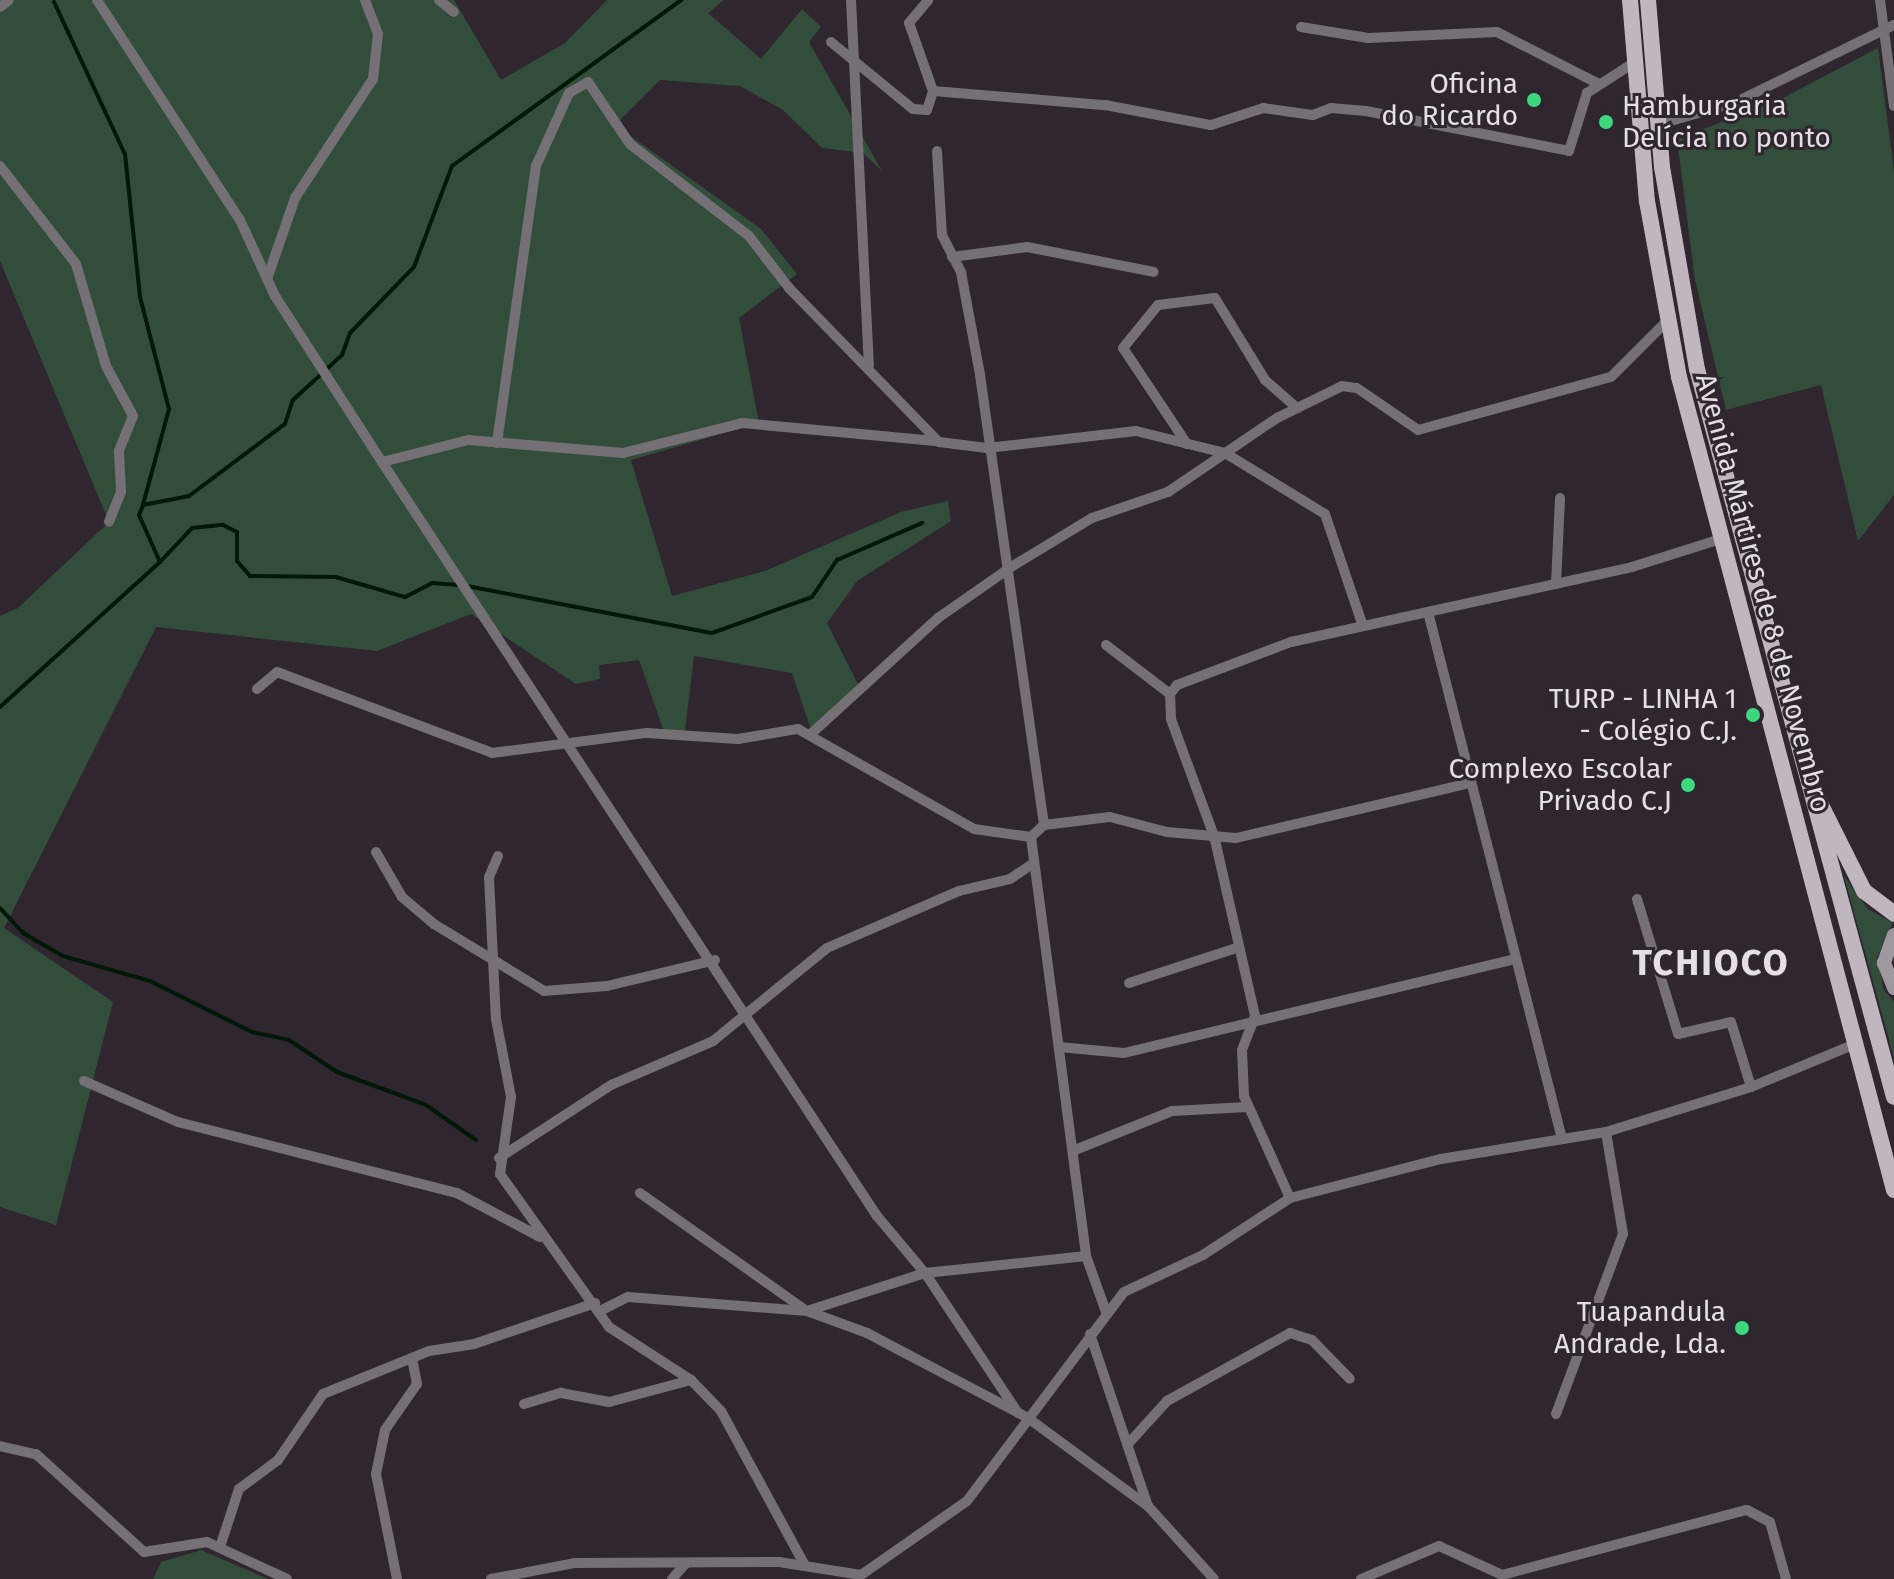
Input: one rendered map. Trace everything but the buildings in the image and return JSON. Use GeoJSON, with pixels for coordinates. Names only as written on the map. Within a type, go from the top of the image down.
{"type":"FeatureCollection","features":[{"type":"Feature","properties":{"kind":"main road","name":"Avenida Mártires de 8 de Novembro"},"geometry":{"type":"LineString","coordinates":[[1630,0],[1667,321],[1721,539],[1894,1190]]}},
{"type":"Feature","properties":{"kind":"main road","name":"Avenida Mártires de 8 de Novembro"},"geometry":{"type":"LineString","coordinates":[[1648,0],[1657,125],[1697,369],[1801,764],[1894,1097]]}},
{"type":"Feature","properties":{"kind":"main road"},"geometry":{"type":"LineString","coordinates":[[1801,764],[1856,878],[1894,914]]}},
{"type":"Feature","properties":{"kind":"street"},"geometry":{"type":"LineString","coordinates":[[0,7],[9,0]]}},
{"type":"Feature","properties":{"kind":"street"},"geometry":{"type":"LineString","coordinates":[[97,0],[240,220],[267,279],[382,462],[746,1007],[877,1216],[925,1273],[1023,1415]]}},
{"type":"Feature","properties":{"kind":"street"},"geometry":{"type":"LineString","coordinates":[[267,279],[295,198],[373,79],[378,34],[365,0]]}},
{"type":"Feature","properties":{"kind":"street"},"geometry":{"type":"LineString","coordinates":[[439,0],[454,12]]}},
{"type":"Feature","properties":{"kind":"street"},"geometry":{"type":"LineString","coordinates":[[851,0],[869,366]]}},
{"type":"Feature","properties":{"kind":"street"},"geometry":{"type":"LineString","coordinates":[[831,42],[913,109],[927,110],[933,91],[909,23],[928,0]]}},
{"type":"Feature","properties":{"kind":"street"},"geometry":{"type":"LineString","coordinates":[[1880,0],[1889,27],[1894,106]]}},
{"type":"Feature","properties":{"kind":"street"},"geometry":{"type":"LineString","coordinates":[[1301,27],[1368,38],[1497,32],[1599,84]]}},
{"type":"Feature","properties":{"kind":"street"},"geometry":{"type":"LineString","coordinates":[[1657,125],[1736,102],[1889,27]]}},
{"type":"Feature","properties":{"kind":"street"},"geometry":{"type":"LineString","coordinates":[[933,91],[1105,105],[1211,125],[1263,108],[1313,115],[1354,110],[1569,151],[1579,139],[1583,101],[1599,84],[1635,62]]}},
{"type":"Feature","properties":{"kind":"street"},"geometry":{"type":"LineString","coordinates":[[497,443],[536,166],[569,93],[588,82],[630,144],[749,236],[789,288],[869,366],[939,442]]}},
{"type":"Feature","properties":{"kind":"street"},"geometry":{"type":"LineString","coordinates":[[937,151],[940,225],[952,257],[980,375],[987,448],[1011,567],[1044,825]]}},
{"type":"Feature","properties":{"kind":"street"},"geometry":{"type":"LineString","coordinates":[[0,166],[76,264],[106,366],[133,416],[119,451],[121,492],[109,522]]}},
{"type":"Feature","properties":{"kind":"street"},"geometry":{"type":"LineString","coordinates":[[952,257],[1027,247],[1154,272]]}},
{"type":"Feature","properties":{"kind":"street"},"geometry":{"type":"LineString","coordinates":[[1187,444],[1123,348],[1158,305],[1215,298],[1256,368],[1297,408]]}},
{"type":"Feature","properties":{"kind":"street"},"geometry":{"type":"LineString","coordinates":[[812,733],[938,618],[1011,567],[1092,518],[1168,492],[1297,408],[1349,385],[1418,430],[1611,377],[1667,321]]}},
{"type":"Feature","properties":{"kind":"street"},"geometry":{"type":"LineString","coordinates":[[382,462],[431,445],[497,443],[623,453],[742,423],[987,448],[1128,431],[1225,453],[1325,514],[1362,623]]}},
{"type":"Feature","properties":{"kind":"street"},"geometry":{"type":"LineString","coordinates":[[1556,584],[1560,498]]}},
{"type":"Feature","properties":{"kind":"street"},"geometry":{"type":"LineString","coordinates":[[1290,1198],[1248,1107],[1242,1050],[1255,1016],[1236,948],[1214,836],[1171,719],[1170,694],[1177,685],[1291,642],[1362,623],[1556,584],[1721,539]]}},
{"type":"Feature","properties":{"kind":"street"},"geometry":{"type":"LineString","coordinates":[[1428,612],[1562,1139]]}},
{"type":"Feature","properties":{"kind":"street"},"geometry":{"type":"LineString","coordinates":[[1106,645],[1170,694]]}},
{"type":"Feature","properties":{"kind":"street"},"geometry":{"type":"LineString","coordinates":[[257,689],[277,672],[492,753],[685,731],[738,739],[812,733],[963,824],[1031,837]]}},
{"type":"Feature","properties":{"kind":"street"},"geometry":{"type":"LineString","coordinates":[[1031,837],[1044,825],[1110,817],[1236,838],[1471,783]]}},
{"type":"Feature","properties":{"kind":"street"},"geometry":{"type":"LineString","coordinates":[[1031,837],[1075,1150],[1086,1256],[1106,1312]]}},
{"type":"Feature","properties":{"kind":"street"},"geometry":{"type":"LineString","coordinates":[[376,852],[402,897],[434,924],[495,956],[544,991],[566,991],[715,960]]}},
{"type":"Feature","properties":{"kind":"street"},"geometry":{"type":"LineString","coordinates":[[498,856],[489,877],[496,1019],[511,1097],[499,1158],[505,1184],[542,1238],[598,1306],[609,1327],[691,1380],[734,1431],[805,1566]]}},
{"type":"Feature","properties":{"kind":"street"},"geometry":{"type":"LineString","coordinates":[[499,1158],[611,1085],[693,1053],[746,1007],[827,948],[959,891],[1010,879],[1034,863]]}},
{"type":"Feature","properties":{"kind":"street"},"geometry":{"type":"LineString","coordinates":[[1637,899],[1678,1034],[1731,1022],[1751,1087]]}},
{"type":"Feature","properties":{"kind":"street"},"geometry":{"type":"LineString","coordinates":[[1894,935],[1884,963],[1894,988]]}},
{"type":"Feature","properties":{"kind":"street"},"geometry":{"type":"LineString","coordinates":[[1129,983],[1236,948]]}},
{"type":"Feature","properties":{"kind":"street"},"geometry":{"type":"LineString","coordinates":[[1059,1047],[1112,1055],[1255,1016],[1515,959]]}},
{"type":"Feature","properties":{"kind":"street"},"geometry":{"type":"LineString","coordinates":[[867,1572],[967,1501],[1023,1415],[1124,1292],[1210,1251],[1290,1198],[1441,1159],[1606,1132],[1751,1087],[1855,1044]]}},
{"type":"Feature","properties":{"kind":"street"},"geometry":{"type":"LineString","coordinates":[[84,1081],[178,1122],[457,1193],[542,1238]]}},
{"type":"Feature","properties":{"kind":"street"},"geometry":{"type":"LineString","coordinates":[[1075,1150],[1172,1111],[1248,1107]]}},
{"type":"Feature","properties":{"kind":"street"},"geometry":{"type":"LineString","coordinates":[[1556,1414],[1623,1234],[1606,1132]]}},
{"type":"Feature","properties":{"kind":"street"},"geometry":{"type":"LineString","coordinates":[[640,1193],[807,1311],[867,1333],[1023,1415],[1148,1506],[1214,1579]]}},
{"type":"Feature","properties":{"kind":"street"},"geometry":{"type":"LineString","coordinates":[[220,1547],[239,1489],[287,1450],[313,1402],[412,1358],[628,1297],[807,1311],[925,1273],[1086,1256]]}},
{"type":"Feature","properties":{"kind":"street"},"geometry":{"type":"LineString","coordinates":[[1128,1444],[1167,1401],[1290,1333],[1312,1340],[1350,1379]]}},
{"type":"Feature","properties":{"kind":"street"},"geometry":{"type":"LineString","coordinates":[[1090,1334],[1148,1506]]}},
{"type":"Feature","properties":{"kind":"street"},"geometry":{"type":"LineString","coordinates":[[397,1579],[376,1474],[385,1430],[417,1384],[412,1358]]}},
{"type":"Feature","properties":{"kind":"street"},"geometry":{"type":"LineString","coordinates":[[524,1404],[561,1393],[609,1402],[691,1380]]}},
{"type":"Feature","properties":{"kind":"street"},"geometry":{"type":"LineString","coordinates":[[0,1446],[36,1454],[144,1552],[191,1543],[220,1547],[287,1579]]}},
{"type":"Feature","properties":{"kind":"street"},"geometry":{"type":"LineString","coordinates":[[1361,1579],[1439,1546],[1502,1575],[1747,1510],[1770,1522],[1786,1579]]}},
{"type":"Feature","properties":{"kind":"street"},"geometry":{"type":"LineString","coordinates":[[491,1579],[575,1563],[805,1566],[867,1572],[878,1579]]}},
{"type":"Feature","properties":{"kind":"street"},"geometry":{"type":"LineString","coordinates":[[672,1579],[685,1564]]}},
{"type":"Feature","properties":{"kind":"green space"},"geometry":{"type":"Polygon","coordinates":[[[0,0],[454,0],[501,80],[565,43],[607,0],[724,0],[708,13],[761,59],[802,9],[821,27],[809,42],[882,171],[863,153],[822,148],[783,110],[740,86],[660,80],[615,125],[761,229],[797,274],[739,318],[759,423],[631,460],[672,596],[765,571],[901,512],[948,501],[951,521],[857,581],[827,623],[862,692],[812,733],[792,673],[694,656],[685,731],[664,732],[639,660],[599,665],[600,679],[576,684],[471,614],[377,651],[156,627],[4,928],[113,1002],[56,1225],[0,1207],[0,616],[18,608],[109,522],[0,261],[0,0]]]}},
{"type":"Feature","properties":{"kind":"green space"},"geometry":{"type":"Polygon","coordinates":[[[1878,48],[1894,171],[1894,495],[1858,541],[1821,385],[1726,410],[1695,280],[1677,139],[1777,101],[1878,48]]]}},
{"type":"Feature","properties":{"kind":"green space"},"geometry":{"type":"Polygon","coordinates":[[[1844,876],[1868,909],[1893,923],[1877,957],[1884,991],[1894,1001],[1894,1058],[1844,876]]]}},
{"type":"Feature","properties":{"kind":"green space"},"geometry":{"type":"Polygon","coordinates":[[[201,1550],[268,1579],[153,1579],[161,1562],[201,1550]]]}},
{"type":"Feature","properties":{"kind":"waterway"},"geometry":{"type":"LineString","coordinates":[[0,707],[160,562],[139,515],[143,505],[189,496],[285,424],[293,400],[342,355],[350,333],[414,267],[452,166],[681,0]]}},
{"type":"Feature","properties":{"kind":"waterway"},"geometry":{"type":"LineString","coordinates":[[54,2],[125,154],[140,297],[169,409],[143,505]]}},
{"type":"Feature","properties":{"kind":"waterway"},"geometry":{"type":"LineString","coordinates":[[467,586],[712,633],[812,597],[837,560],[922,523]]}},
{"type":"Feature","properties":{"kind":"waterway"},"geometry":{"type":"LineString","coordinates":[[160,562],[192,528],[223,525],[237,532],[237,561],[250,576],[336,577],[405,597],[432,583],[459,585]]}},
{"type":"Feature","properties":{"kind":"waterway"},"geometry":{"type":"LineString","coordinates":[[0,908],[23,933],[63,956],[150,981],[252,1032],[289,1040],[337,1072],[426,1105],[476,1140]]}},
{"type":"Feature","properties":{"kind":"place","name":"Oficina do Ricardo"},"geometry":{"type":"Point","coordinates":[1534,100]}},
{"type":"Feature","properties":{"kind":"place","name":"Hamburgaria Delícia no ponto"},"geometry":{"type":"Point","coordinates":[1606,122]}},
{"type":"Feature","properties":{"kind":"place","name":"TURP - LINHA 1 - Colégio C.J."},"geometry":{"type":"Point","coordinates":[1753,715]}},
{"type":"Feature","properties":{"kind":"place","name":"Complexo Escolar Privado C.J"},"geometry":{"type":"Point","coordinates":[1688,785]}},
{"type":"Feature","properties":{"kind":"place","name":"Tuapandula Andrade, Lda."},"geometry":{"type":"Point","coordinates":[1742,1328]}},
{"type":"Feature","properties":{"kind":"district","name":"TCHIOCO"},"geometry":{"type":"Point","coordinates":[1711,964]}}]}
